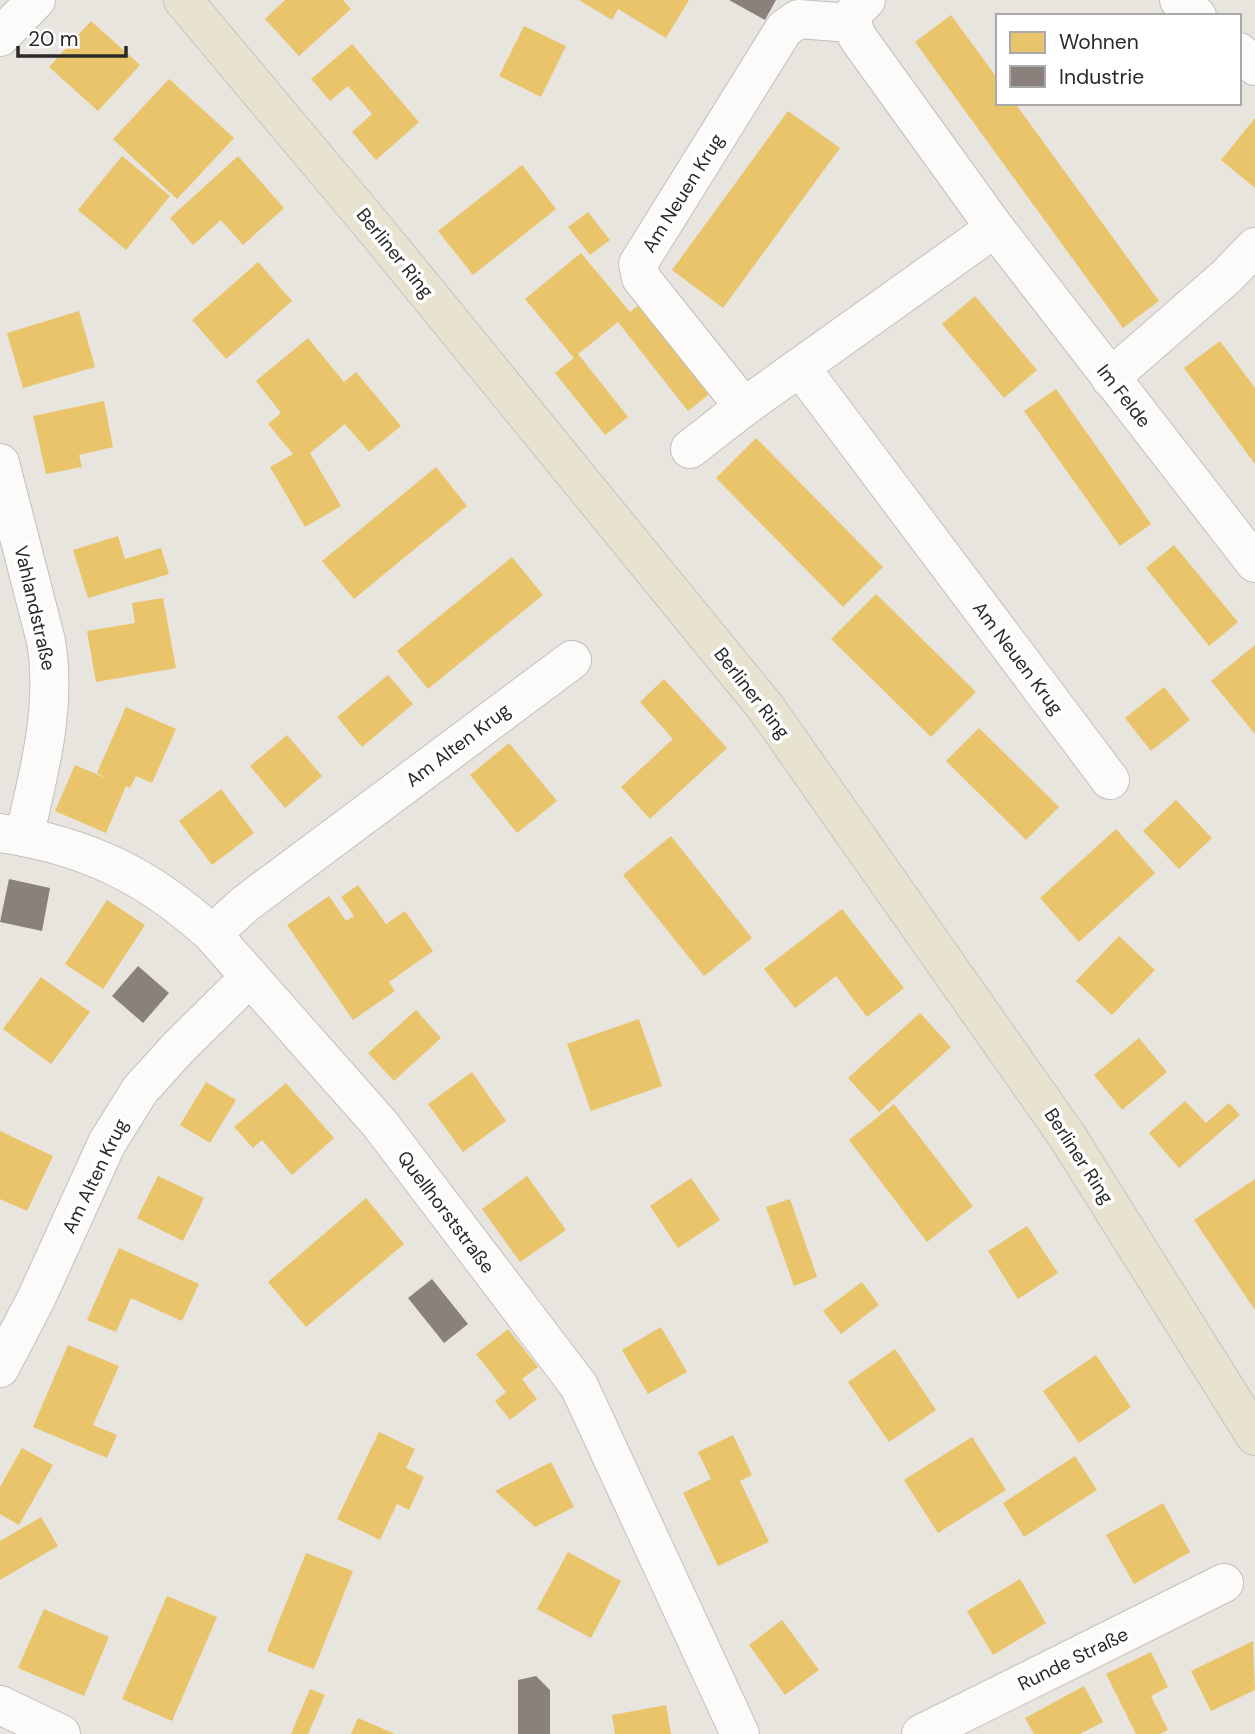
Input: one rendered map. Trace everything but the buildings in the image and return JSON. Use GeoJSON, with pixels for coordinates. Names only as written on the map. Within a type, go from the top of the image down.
{"type":"FeatureCollection","features":[{"type":"Feature","properties":{"kind":"main road","name":"Berliner Ring"},"geometry":{"type":"LineString","coordinates":[[183,0],[375,229],[766,708],[1068,1136],[1255,1436]]}},
{"type":"Feature","properties":{"kind":"street"},"geometry":{"type":"LineString","coordinates":[[0,37],[36,0]]}},
{"type":"Feature","properties":{"kind":"street"},"geometry":{"type":"LineString","coordinates":[[1179,0],[1195,14]]}},
{"type":"Feature","properties":{"kind":"street","name":"Am Neuen Krug"},"geometry":{"type":"LineString","coordinates":[[744,407],[641,278],[638,264],[784,29],[798,19],[859,11],[858,38],[995,228]]}},
{"type":"Feature","properties":{"kind":"street"},"geometry":{"type":"LineString","coordinates":[[1241,54],[1255,66]]}},
{"type":"Feature","properties":{"kind":"street"},"geometry":{"type":"LineString","coordinates":[[690,449],[744,407],[995,228]]}},
{"type":"Feature","properties":{"kind":"street","name":"Im Felde"},"geometry":{"type":"LineString","coordinates":[[995,228],[1255,563]]}},
{"type":"Feature","properties":{"kind":"street"},"geometry":{"type":"LineString","coordinates":[[1110,378],[1227,276],[1255,247]]}},
{"type":"Feature","properties":{"kind":"street","name":"Am Neuen Krug"},"geometry":{"type":"LineString","coordinates":[[800,367],[1110,780]]}},
{"type":"Feature","properties":{"kind":"street","name":"Vahlandstraße"},"geometry":{"type":"LineString","coordinates":[[0,463],[46,641],[51,671],[47,723],[12,835]]}},
{"type":"Feature","properties":{"kind":"street","name":"Am Alten Krug"},"geometry":{"type":"LineString","coordinates":[[212,934],[245,904],[572,660]]}},
{"type":"Feature","properties":{"kind":"street","name":"Quellhorststraße"},"geometry":{"type":"LineString","coordinates":[[12,835],[88,854],[149,884],[182,907],[212,934],[380,1124],[579,1386],[740,1734]]}},
{"type":"Feature","properties":{"kind":"street","name":"Am Alten Krug"},"geometry":{"type":"LineString","coordinates":[[0,1368],[36,1299],[107,1143],[140,1090],[250,977]]}},
{"type":"Feature","properties":{"kind":"street","name":"Runde Straße"},"geometry":{"type":"LineString","coordinates":[[921,1734],[1224,1583]]}},
{"type":"Feature","properties":{"kind":"street"},"geometry":{"type":"LineString","coordinates":[[0,1706],[61,1734]]}}]}
